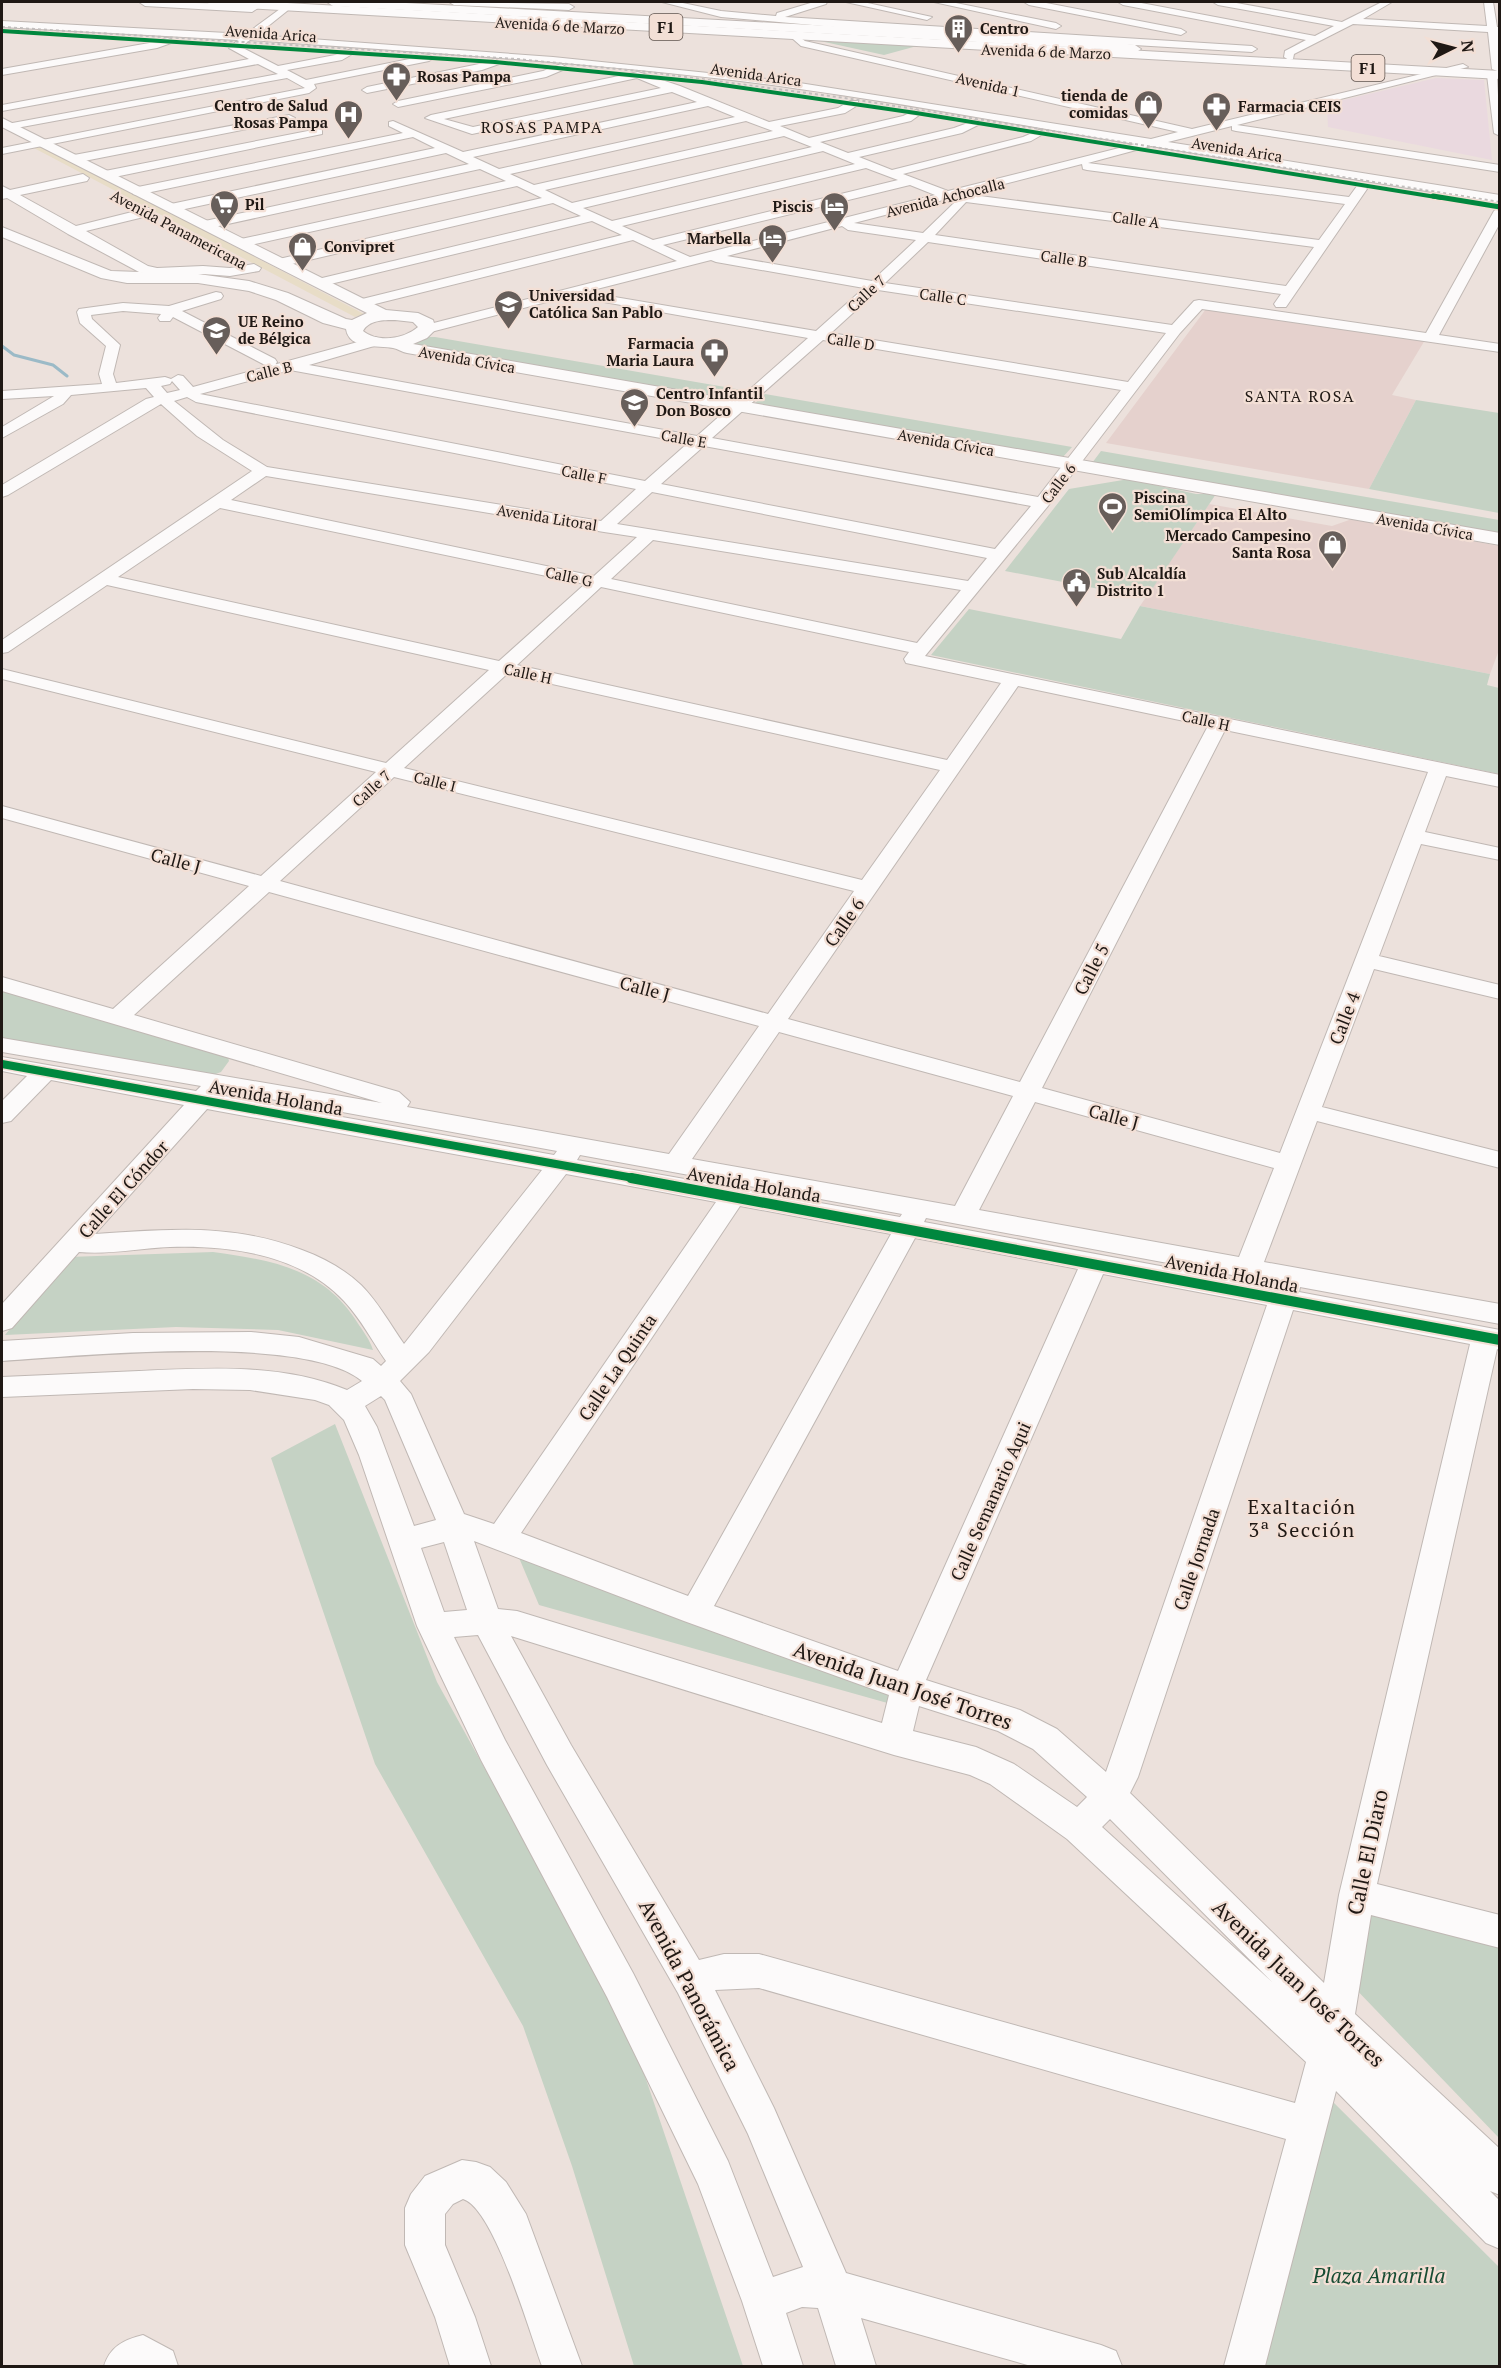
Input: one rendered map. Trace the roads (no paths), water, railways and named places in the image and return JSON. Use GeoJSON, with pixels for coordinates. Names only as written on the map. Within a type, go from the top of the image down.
{"type":"FeatureCollection","features":[{"type":"Feature","properties":{"kind":"highway","name":"Avenida 6 de Marzo"},"geometry":{"type":"LineString","coordinates":[[212,2],[567,15],[795,35],[1135,49],[1162,47],[1236,57],[1289,55],[1463,67],[1497,72]]}},
{"type":"Feature","properties":{"kind":"highway","name":"Avenida 6 de Marzo"},"geometry":{"type":"LineString","coordinates":[[261,2],[567,15],[1118,47],[1388,69],[1497,72]]}},
{"type":"Feature","properties":{"kind":"highway"},"geometry":{"type":"LineString","coordinates":[[300,6],[343,13]]}},
{"type":"Feature","properties":{"kind":"highway"},"geometry":{"type":"LineString","coordinates":[[763,22],[795,35]]}},
{"type":"Feature","properties":{"kind":"highway"},"geometry":{"type":"LineString","coordinates":[[1236,57],[1239,51],[1252,49],[1289,55]]}},
{"type":"Feature","properties":{"kind":"main road","name":"Avenida 6 de Marzo"},"geometry":{"type":"LineString","coordinates":[[145,2],[343,13],[567,15]]}},
{"type":"Feature","properties":{"kind":"main road","name":"Avenida 6 de Marzo"},"geometry":{"type":"LineString","coordinates":[[333,2],[994,35],[1135,49]]}},
{"type":"Feature","properties":{"kind":"main road","name":"Avenida 6 de Marzo"},"geometry":{"type":"LineString","coordinates":[[795,35],[1067,53],[1118,47]]}},
{"type":"Feature","properties":{"kind":"main road"},"geometry":{"type":"LineString","coordinates":[[5,128],[42,142],[205,225],[237,250],[279,263],[383,315]]}},
{"type":"Feature","properties":{"kind":"main road","name":"Avenida Panamericana"},"geometry":{"type":"LineString","coordinates":[[5,128],[24,146],[214,247]]}},
{"type":"Feature","properties":{"kind":"main road"},"geometry":{"type":"LineString","coordinates":[[2,232],[107,275],[124,278],[199,279],[258,288],[283,297],[331,322],[394,341],[414,338],[425,327]]}},
{"type":"Feature","properties":{"kind":"main road","name":"Avenida Panamericana"},"geometry":{"type":"LineString","coordinates":[[237,250],[254,268],[362,333]]}},
{"type":"Feature","properties":{"kind":"main road"},"geometry":{"type":"LineString","coordinates":[[362,333],[363,320],[383,315]]}},
{"type":"Feature","properties":{"kind":"main road","name":"Avenida Cívica"},"geometry":{"type":"LineString","coordinates":[[383,315],[407,315],[425,327],[462,338]]}},
{"type":"Feature","properties":{"kind":"main road","name":"Avenida Cívica"},"geometry":{"type":"LineString","coordinates":[[394,341],[408,348],[1500,539]]}},
{"type":"Feature","properties":{"kind":"main road"},"geometry":{"type":"LineString","coordinates":[[734,385],[781,393]]}},
{"type":"Feature","properties":{"kind":"main road"},"geometry":{"type":"LineString","coordinates":[[1063,441],[1109,449]]}},
{"type":"Feature","properties":{"kind":"street"},"geometry":{"type":"LineString","coordinates":[[454,2],[567,15]]}},
{"type":"Feature","properties":{"kind":"street"},"geometry":{"type":"LineString","coordinates":[[667,2],[763,22],[824,2]]}},
{"type":"Feature","properties":{"kind":"street"},"geometry":{"type":"LineString","coordinates":[[851,2],[994,35],[1118,47],[1252,49]]}},
{"type":"Feature","properties":{"kind":"street"},"geometry":{"type":"LineString","coordinates":[[939,2],[1106,36],[1115,39],[1118,47]]}},
{"type":"Feature","properties":{"kind":"street"},"geometry":{"type":"LineString","coordinates":[[1029,2],[1266,50]]}},
{"type":"Feature","properties":{"kind":"street"},"geometry":{"type":"LineString","coordinates":[[994,35],[1018,18],[1071,2]]}},
{"type":"Feature","properties":{"kind":"street"},"geometry":{"type":"LineString","coordinates":[[1123,2],[1317,39]]}},
{"type":"Feature","properties":{"kind":"street"},"geometry":{"type":"LineString","coordinates":[[1218,2],[1347,23],[1495,29]]}},
{"type":"Feature","properties":{"kind":"street"},"geometry":{"type":"LineString","coordinates":[[1289,55],[1388,2]]}},
{"type":"Feature","properties":{"kind":"street"},"geometry":{"type":"LineString","coordinates":[[1490,2],[1495,29],[1500,133]]}},
{"type":"Feature","properties":{"kind":"street"},"geometry":{"type":"LineString","coordinates":[[775,4],[845,20],[847,22],[845,28]]}},
{"type":"Feature","properties":{"kind":"street"},"geometry":{"type":"LineString","coordinates":[[199,55],[235,47],[284,9]]}},
{"type":"Feature","properties":{"kind":"street"},"geometry":{"type":"LineString","coordinates":[[1345,9],[1366,13]]}},
{"type":"Feature","properties":{"kind":"street","name":"Avenida Arica"},"geometry":{"type":"LineString","coordinates":[[2,24],[86,26],[524,56],[787,84],[1500,209]]}},
{"type":"Feature","properties":{"kind":"street","name":"Avenida Arica"},"geometry":{"type":"LineString","coordinates":[[2,31],[495,62],[702,82],[854,103],[1122,146],[1151,144],[1500,199]]}},
{"type":"Feature","properties":{"kind":"street"},"geometry":{"type":"LineString","coordinates":[[2,40],[30,32]]}},
{"type":"Feature","properties":{"kind":"street","name":"Avenida 1"},"geometry":{"type":"LineString","coordinates":[[795,35],[801,43],[1193,132]]}},
{"type":"Feature","properties":{"kind":"street"},"geometry":{"type":"LineString","coordinates":[[59,47],[88,41],[98,36]]}},
{"type":"Feature","properties":{"kind":"street"},"geometry":{"type":"LineString","coordinates":[[2,72],[157,45],[167,41]]}},
{"type":"Feature","properties":{"kind":"street"},"geometry":{"type":"LineString","coordinates":[[235,47],[258,62],[308,86]]}},
{"type":"Feature","properties":{"kind":"street"},"geometry":{"type":"LineString","coordinates":[[276,69],[338,58],[349,53]]}},
{"type":"Feature","properties":{"kind":"street"},"geometry":{"type":"LineString","coordinates":[[2,151],[256,102],[339,76],[432,58]]}},
{"type":"Feature","properties":{"kind":"street"},"geometry":{"type":"LineString","coordinates":[[2,108],[258,62]]}},
{"type":"Feature","properties":{"kind":"street"},"geometry":{"type":"LineString","coordinates":[[367,90],[482,67],[495,62]]}},
{"type":"Feature","properties":{"kind":"street"},"geometry":{"type":"LineString","coordinates":[[398,104],[546,74],[561,67]]}},
{"type":"Feature","properties":{"kind":"street"},"geometry":{"type":"LineString","coordinates":[[1151,144],[1463,67]]}},
{"type":"Feature","properties":{"kind":"street","name":"Avenida Achocalla"},"geometry":{"type":"LineString","coordinates":[[425,327],[441,318],[1074,164],[1181,129],[1384,79],[1389,77],[1388,69]]}},
{"type":"Feature","properties":{"kind":"street"},"geometry":{"type":"LineString","coordinates":[[5,128],[287,75]]}},
{"type":"Feature","properties":{"kind":"street"},"geometry":{"type":"LineString","coordinates":[[685,260],[393,124],[418,116],[436,117],[638,75],[949,195]]}},
{"type":"Feature","properties":{"kind":"street"},"geometry":{"type":"LineString","coordinates":[[339,76],[418,116]]}},
{"type":"Feature","properties":{"kind":"street"},"geometry":{"type":"LineString","coordinates":[[436,117],[465,130],[472,130],[702,82]]}},
{"type":"Feature","properties":{"kind":"street"},"geometry":{"type":"LineString","coordinates":[[256,102],[349,147]]}},
{"type":"Feature","properties":{"kind":"street"},"geometry":{"type":"LineString","coordinates":[[461,156],[711,102]]}},
{"type":"Feature","properties":{"kind":"street"},"geometry":{"type":"LineString","coordinates":[[770,125],[841,111],[854,103]]}},
{"type":"Feature","properties":{"kind":"street"},"geometry":{"type":"LineString","coordinates":[[809,141],[907,118],[916,113]]}},
{"type":"Feature","properties":{"kind":"street"},"geometry":{"type":"LineString","coordinates":[[496,172],[748,117]]}},
{"type":"Feature","properties":{"kind":"street"},"geometry":{"type":"LineString","coordinates":[[74,159],[289,118]]}},
{"type":"Feature","properties":{"kind":"street"},"geometry":{"type":"LineString","coordinates":[[848,156],[958,131],[976,123]]}},
{"type":"Feature","properties":{"kind":"street"},"geometry":{"type":"LineString","coordinates":[[1227,125],[1500,169]]}},
{"type":"Feature","properties":{"kind":"street"},"geometry":{"type":"LineString","coordinates":[[105,175],[318,132]]}},
{"type":"Feature","properties":{"kind":"street"},"geometry":{"type":"LineString","coordinates":[[533,189],[785,132]]}},
{"type":"Feature","properties":{"kind":"street"},"geometry":{"type":"LineString","coordinates":[[892,173],[1027,139],[1039,133]]}},
{"type":"Feature","properties":{"kind":"street"},"geometry":{"type":"LineString","coordinates":[[138,191],[413,134]]}},
{"type":"Feature","properties":{"kind":"street","name":"Avenida Achocalla"},"geometry":{"type":"LineString","coordinates":[[425,327],[571,293],[685,260],[713,256],[949,195],[1122,146]]}},
{"type":"Feature","properties":{"kind":"street"},"geometry":{"type":"LineString","coordinates":[[570,207],[825,147]]}},
{"type":"Feature","properties":{"kind":"street"},"geometry":{"type":"LineString","coordinates":[[171,208],[447,149]]}},
{"type":"Feature","properties":{"kind":"street"},"geometry":{"type":"LineString","coordinates":[[610,225],[868,164]]}},
{"type":"Feature","properties":{"kind":"street"},"geometry":{"type":"LineString","coordinates":[[1074,164],[1352,201]]}},
{"type":"Feature","properties":{"kind":"street"},"geometry":{"type":"LineString","coordinates":[[205,225],[481,165]]}},
{"type":"Feature","properties":{"kind":"street"},"geometry":{"type":"LineString","coordinates":[[4,193],[83,178]]}},
{"type":"Feature","properties":{"kind":"street"},"geometry":{"type":"LineString","coordinates":[[651,244],[911,181]]}},
{"type":"Feature","properties":{"kind":"street"},"geometry":{"type":"LineString","coordinates":[[237,250],[518,182]]}},
{"type":"Feature","properties":{"kind":"street"},"geometry":{"type":"LineString","coordinates":[[1364,185],[1275,314],[1500,348]]}},
{"type":"Feature","properties":{"kind":"street"},"geometry":{"type":"LineString","coordinates":[[4,193],[150,271],[230,272],[254,268]]}},
{"type":"Feature","properties":{"kind":"street","name":"Calle 7"},"geometry":{"type":"LineString","coordinates":[[604,527],[820,336],[926,238],[960,204],[949,195]]}},
{"type":"Feature","properties":{"kind":"street","name":"Calle A"},"geometry":{"type":"LineString","coordinates":[[949,195],[1323,244]]}},
{"type":"Feature","properties":{"kind":"street"},"geometry":{"type":"LineString","coordinates":[[279,263],[554,199]]}},
{"type":"Feature","properties":{"kind":"street"},"geometry":{"type":"LineString","coordinates":[[1431,337],[1500,209]]}},
{"type":"Feature","properties":{"kind":"street"},"geometry":{"type":"LineString","coordinates":[[72,231],[148,212]]}},
{"type":"Feature","properties":{"kind":"street"},"geometry":{"type":"LineString","coordinates":[[318,283],[593,217]]}},
{"type":"Feature","properties":{"kind":"street","name":"Calle B"},"geometry":{"type":"LineString","coordinates":[[837,224],[1290,291]]}},
{"type":"Feature","properties":{"kind":"street"},"geometry":{"type":"LineString","coordinates":[[359,304],[634,236]]}},
{"type":"Feature","properties":{"kind":"street","name":"Calle C"},"geometry":{"type":"LineString","coordinates":[[713,256],[723,261],[1175,330]]}},
{"type":"Feature","properties":{"kind":"street","name":"Calle D"},"geometry":{"type":"LineString","coordinates":[[571,293],[582,297],[1132,387]]}},
{"type":"Feature","properties":{"kind":"street"},"geometry":{"type":"LineString","coordinates":[[110,388],[106,374],[113,345],[85,320],[84,312],[123,307],[170,310],[216,296]]}},
{"type":"Feature","properties":{"kind":"street","name":"Calle 6"},"geometry":{"type":"LineString","coordinates":[[917,654],[1042,503],[1175,330],[1199,304],[1275,314]]}},
{"type":"Feature","properties":{"kind":"street"},"geometry":{"type":"LineString","coordinates":[[162,327],[170,310]]}},
{"type":"Feature","properties":{"kind":"street"},"geometry":{"type":"LineString","coordinates":[[170,310],[270,362]]}},
{"type":"Feature","properties":{"kind":"street","name":"Calle B"},"geometry":{"type":"LineString","coordinates":[[2,492],[183,385],[270,362],[362,333]]}},
{"type":"Feature","properties":{"kind":"street","name":"Calle B"},"geometry":{"type":"LineString","coordinates":[[64,392],[150,383],[183,385],[290,366],[362,333]]}},
{"type":"Feature","properties":{"kind":"street","name":"Calle E"},"geometry":{"type":"LineString","coordinates":[[290,366],[1042,503]]}},
{"type":"Feature","properties":{"kind":"street","name":"Avenida Litoral"},"geometry":{"type":"LineString","coordinates":[[150,383],[169,406],[262,471],[973,587]]}},
{"type":"Feature","properties":{"kind":"street","name":"Calle F"},"geometry":{"type":"LineString","coordinates":[[183,385],[196,398],[998,555]]}},
{"type":"Feature","properties":{"kind":"street"},"geometry":{"type":"LineString","coordinates":[[2,394],[43,390],[64,392]]}},
{"type":"Feature","properties":{"kind":"street"},"geometry":{"type":"LineString","coordinates":[[2,402],[64,392]]}},
{"type":"Feature","properties":{"kind":"street"},"geometry":{"type":"LineString","coordinates":[[2,433],[58,401],[64,392]]}},
{"type":"Feature","properties":{"kind":"street"},"geometry":{"type":"LineString","coordinates":[[3,645],[262,471]]}},
{"type":"Feature","properties":{"kind":"street","name":"Calle G"},"geometry":{"type":"LineString","coordinates":[[217,502],[597,581],[917,654]]}},
{"type":"Feature","properties":{"kind":"street","name":"Calle 7"},"geometry":{"type":"LineString","coordinates":[[118,1017],[650,534]]}},
{"type":"Feature","properties":{"kind":"street","name":"Calle H"},"geometry":{"type":"LineString","coordinates":[[104,579],[952,766]]}},
{"type":"Feature","properties":{"kind":"street","name":"Calle H"},"geometry":{"type":"LineString","coordinates":[[917,654],[1013,680],[1500,781]]}},
{"type":"Feature","properties":{"kind":"street","name":"Calle I"},"geometry":{"type":"LineString","coordinates":[[2,674],[867,888]]}},
{"type":"Feature","properties":{"kind":"street","name":"Calle 6"},"geometry":{"type":"LineString","coordinates":[[675,1164],[1013,680]]}},
{"type":"Feature","properties":{"kind":"street","name":"Calle 5"},"geometry":{"type":"LineString","coordinates":[[963,1216],[1219,723]]}},
{"type":"Feature","properties":{"kind":"street","name":"Calle 4"},"geometry":{"type":"LineString","coordinates":[[1249,1268],[1439,768]]}},
{"type":"Feature","properties":{"kind":"street","name":"Calle J"},"geometry":{"type":"LineString","coordinates":[[2,812],[1288,1163]]}},
{"type":"Feature","properties":{"kind":"street"},"geometry":{"type":"LineString","coordinates":[[1413,836],[1500,854]]}},
{"type":"Feature","properties":{"kind":"street"},"geometry":{"type":"LineString","coordinates":[[1366,960],[1500,992]]}},
{"type":"Feature","properties":{"kind":"street"},"geometry":{"type":"LineString","coordinates":[[2,984],[390,1096],[397,1101],[401,1114]]}},
{"type":"Feature","properties":{"kind":"street","name":"Avenida Holanda"},"geometry":{"type":"LineString","coordinates":[[2,1045],[80,1057],[210,1091],[568,1156],[675,1164],[914,1218],[1094,1264],[1287,1288],[1495,1330]]}},
{"type":"Feature","properties":{"kind":"street","name":"Calle El Cóndor"},"geometry":{"type":"LineString","coordinates":[[2,1321],[75,1243],[242,1054]]}},
{"type":"Feature","properties":{"kind":"street","name":"Avenida Holanda"},"geometry":{"type":"LineString","coordinates":[[2,1064],[401,1114],[733,1197],[914,1218],[963,1216],[1249,1268],[1287,1288]]}},
{"type":"Feature","properties":{"kind":"street"},"geometry":{"type":"LineString","coordinates":[[2,1115],[46,1071]]}},
{"type":"Feature","properties":{"kind":"street"},"geometry":{"type":"LineString","coordinates":[[1308,1111],[1500,1161]]}},
{"type":"Feature","properties":{"kind":"street"},"geometry":{"type":"LineString","coordinates":[[347,1404],[393,1371],[418,1345],[568,1156]]}},
{"type":"Feature","properties":{"kind":"street","name":"Calle La Quinta"},"geometry":{"type":"LineString","coordinates":[[501,1538],[733,1197]]}},
{"type":"Feature","properties":{"kind":"street"},"geometry":{"type":"LineString","coordinates":[[695,1612],[914,1218]]}},
{"type":"Feature","properties":{"kind":"street","name":"Avenida Panorámica"},"geometry":{"type":"LineString","coordinates":[[75,1243],[181,1238],[215,1238],[255,1242],[281,1250],[334,1277],[354,1294],[383,1332],[397,1394],[454,1527],[488,1621],[559,1755],[691,1982],[761,2121],[804,2218],[832,2289],[856,2367]]}},
{"type":"Feature","properties":{"kind":"street","name":"Calle Semanario Aqui"},"geometry":{"type":"LineString","coordinates":[[894,1741],[907,1688],[1094,1264]]}},
{"type":"Feature","properties":{"kind":"street","name":"Calle Jornada"},"geometry":{"type":"LineString","coordinates":[[1078,1828],[1110,1796],[1121,1777],[1287,1288]]}},
{"type":"Feature","properties":{"kind":"street","name":"Calle El Diaro"},"geometry":{"type":"LineString","coordinates":[[1245,2367],[1336,2020],[1357,1894],[1495,1330]]}},
{"type":"Feature","properties":{"kind":"street"},"geometry":{"type":"LineString","coordinates":[[2,1351],[133,1343],[251,1342],[299,1347],[363,1366],[393,1371]]}},
{"type":"Feature","properties":{"kind":"street"},"geometry":{"type":"LineString","coordinates":[[2,1387],[193,1379],[250,1380],[303,1386],[339,1398],[347,1404],[363,1427],[433,1626],[493,1750],[620,1985],[714,2175],[762,2301],[783,2367]]}},
{"type":"Feature","properties":{"kind":"street","name":"Avenida Juan José Torres"},"geometry":{"type":"LineString","coordinates":[[403,1541],[454,1527],[468,1526],[695,1612],[907,1688],[1008,1719],[1045,1739],[1110,1796],[1336,2020],[1500,2176]]}},
{"type":"Feature","properties":{"kind":"street","name":"Avenida Juan José Torres"},"geometry":{"type":"LineString","coordinates":[[433,1626],[488,1621],[517,1624],[894,1741],[976,1762],[1002,1774],[1078,1828],[1327,2056],[1500,2229]]}},
{"type":"Feature","properties":{"kind":"street"},"geometry":{"type":"LineString","coordinates":[[1357,1894],[1500,1932]]}},
{"type":"Feature","properties":{"kind":"street"},"geometry":{"type":"LineString","coordinates":[[691,1982],[716,1971],[737,1969],[759,1971],[1308,2126]]}},
{"type":"Feature","properties":{"kind":"street"},"geometry":{"type":"LineString","coordinates":[[470,2367],[455,2317],[425,2245],[425,2208],[439,2190],[462,2180],[476,2181],[492,2196],[512,2228],[562,2367]]}},
{"type":"Feature","properties":{"kind":"street"},"geometry":{"type":"LineString","coordinates":[[762,2301],[802,2287],[832,2289],[1101,2367]]}},
{"type":"Feature","properties":{"kind":"street"},"geometry":{"type":"LineString","coordinates":[[124,2367],[134,2358],[143,2356],[158,2367]]}},
{"type":"Feature","properties":{"kind":"waterway"},"geometry":{"type":"LineString","coordinates":[[2,346],[14,355],[53,365],[67,376]]}},
{"type":"Feature","properties":{"kind":"railway"},"geometry":{"type":"LineString","coordinates":[[2,27],[517,59],[648,72],[845,98],[1500,202]]}},
{"type":"Feature","properties":{"kind":"place","name":"Centro"},"geometry":{"type":"Point","coordinates":[959,54]}},
{"type":"Feature","properties":{"kind":"place","name":"Rosas Pampa"},"geometry":{"type":"Point","coordinates":[396,102]}},
{"type":"Feature","properties":{"kind":"place","name":"tienda de comidas"},"geometry":{"type":"Point","coordinates":[1149,130]}},
{"type":"Feature","properties":{"kind":"place","name":"Farmacia CEIS"},"geometry":{"type":"Point","coordinates":[1217,132]}},
{"type":"Feature","properties":{"kind":"place","name":"Centro de Salud Rosas Pampa"},"geometry":{"type":"Point","coordinates":[349,140]}},
{"type":"Feature","properties":{"kind":"place","name":"Pil"},"geometry":{"type":"Point","coordinates":[224,230]}},
{"type":"Feature","properties":{"kind":"place","name":"Piscis"},"geometry":{"type":"Point","coordinates":[834,232]}},
{"type":"Feature","properties":{"kind":"place","name":"Marbella"},"geometry":{"type":"Point","coordinates":[772,264]}},
{"type":"Feature","properties":{"kind":"place","name":"Convipret"},"geometry":{"type":"Point","coordinates":[303,272]}},
{"type":"Feature","properties":{"kind":"place","name":"Universidad Católica San Pablo"},"geometry":{"type":"Point","coordinates":[508,330]}},
{"type":"Feature","properties":{"kind":"place","name":"UE Reino de Bélgica"},"geometry":{"type":"Point","coordinates":[217,356]}},
{"type":"Feature","properties":{"kind":"place","name":"Farmacia Maria Laura"},"geometry":{"type":"Point","coordinates":[715,378]}},
{"type":"Feature","properties":{"kind":"place","name":"Centro Infantil Don Bosco"},"geometry":{"type":"Point","coordinates":[635,428]}},
{"type":"Feature","properties":{"kind":"place","name":"Piscina SemiOlímpica El Alto"},"geometry":{"type":"Point","coordinates":[1113,532]}},
{"type":"Feature","properties":{"kind":"place","name":"Mercado Campesino Santa Rosa"},"geometry":{"type":"Point","coordinates":[1332,570]}},
{"type":"Feature","properties":{"kind":"place","name":"Sub Alcaldía Distrito 1"},"geometry":{"type":"Point","coordinates":[1076,608]}},
{"type":"Feature","properties":{"kind":"district","name":"ROSAS PAMPA"},"geometry":{"type":"Point","coordinates":[542,127]}},
{"type":"Feature","properties":{"kind":"district","name":"SANTA ROSA"},"geometry":{"type":"Point","coordinates":[1300,396]}},
{"type":"Feature","properties":{"kind":"district","name":"Exaltación 3ª Sección"},"geometry":{"type":"Point","coordinates":[1302,1518]}},
{"type":"Feature","properties":{"kind":"park label","name":"Plaza Amarilla"},"geometry":{"type":"Point","coordinates":[1379,2275]}}]}
